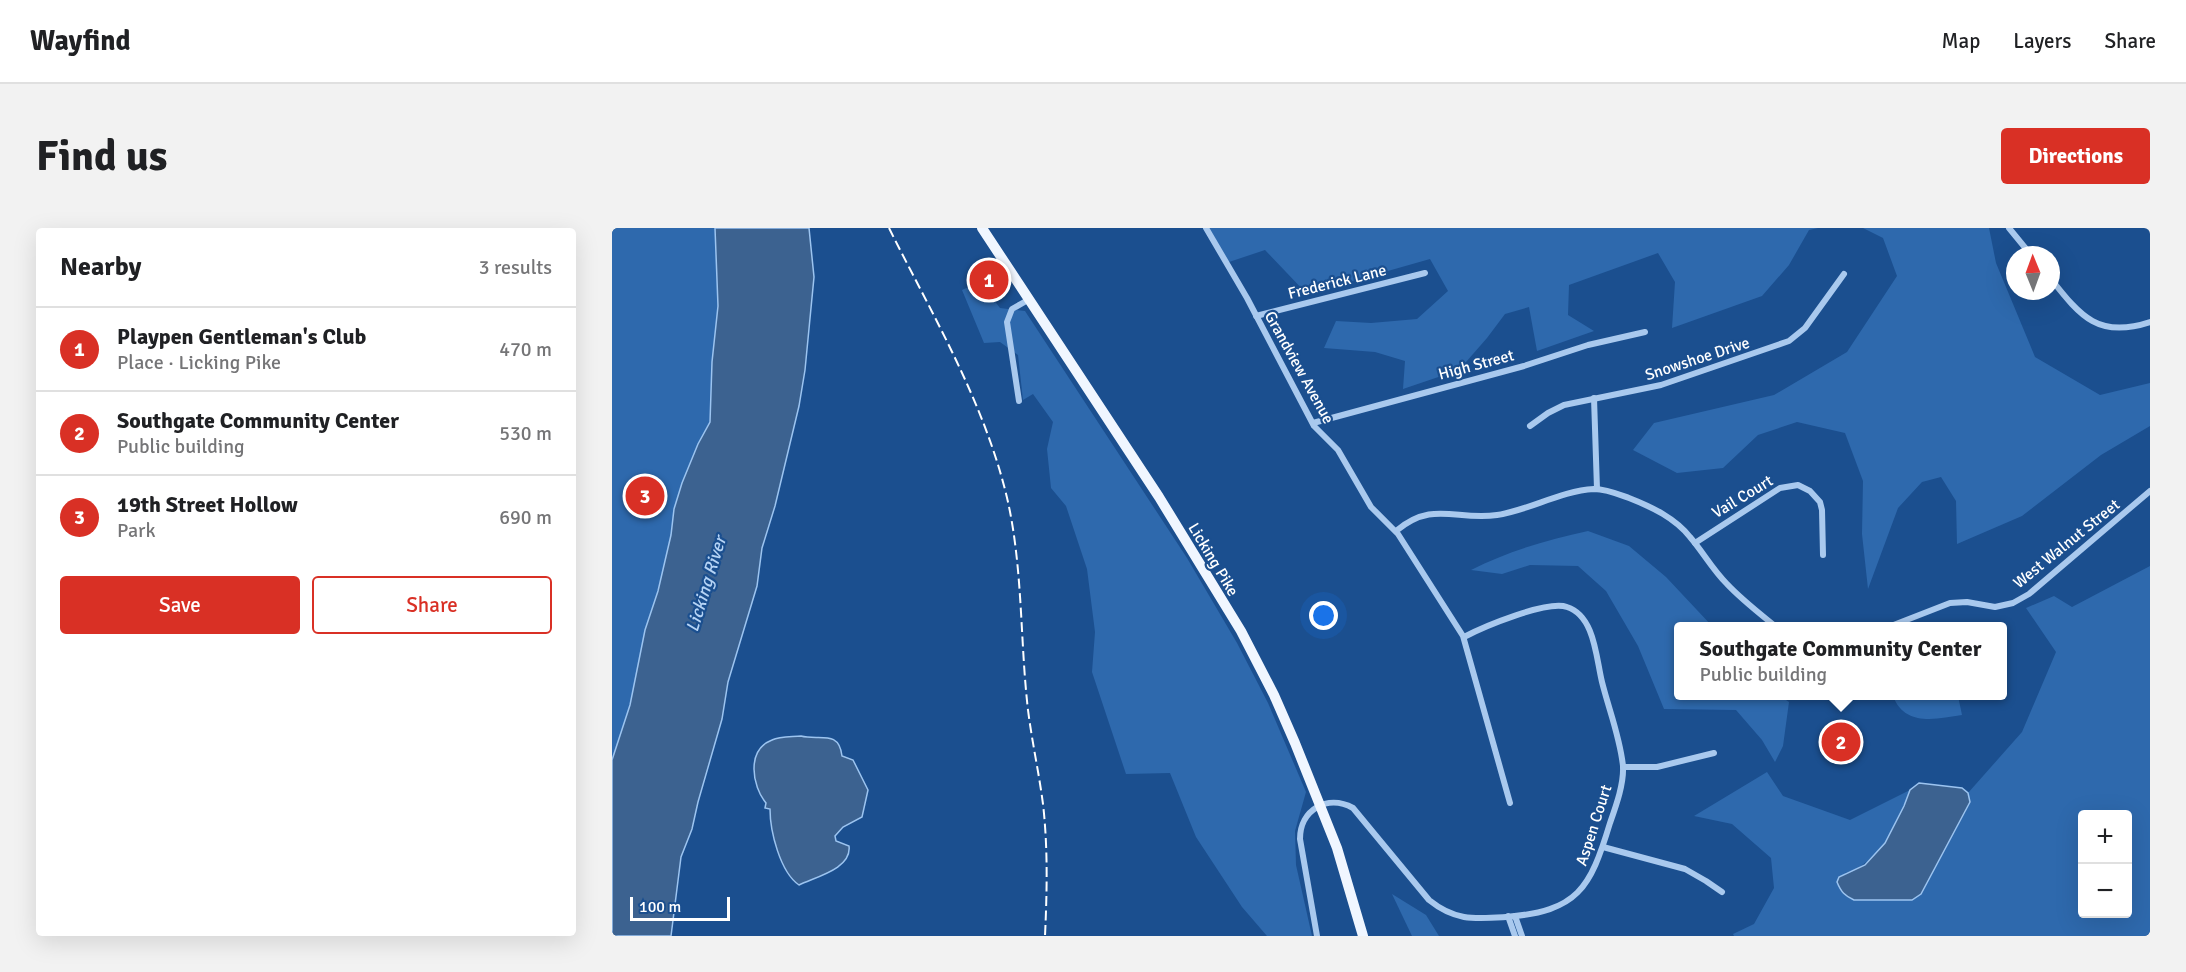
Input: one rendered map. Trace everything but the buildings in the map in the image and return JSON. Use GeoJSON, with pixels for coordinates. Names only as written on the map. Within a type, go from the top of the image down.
{"type":"FeatureCollection","features":[{"type":"Feature","properties":{"kind":"main road","name":"Licking Pike"},"geometry":{"type":"LineString","coordinates":[[982,228],[1159,497],[1241,631],[1274,695],[1337,848],[1362,936]]}},
{"type":"Feature","properties":{"kind":"street","name":"Grandview Avenue"},"geometry":{"type":"LineString","coordinates":[[1206,228],[1316,429],[1338,450],[1371,507],[1396,531],[1464,637],[1510,804]]}},
{"type":"Feature","properties":{"kind":"street"},"geometry":{"type":"LineString","coordinates":[[2009,228],[2024,246]]}},
{"type":"Feature","properties":{"kind":"street","name":"Frederick Lane"},"geometry":{"type":"LineString","coordinates":[[1256,316],[1425,273]]}},
{"type":"Feature","properties":{"kind":"street","name":"Snowshoe Drive"},"geometry":{"type":"LineString","coordinates":[[1530,426],[1564,405],[1661,385],[1789,341],[1805,328],[1844,274]]}},
{"type":"Feature","properties":{"kind":"street"},"geometry":{"type":"LineString","coordinates":[[2060,289],[2076,308],[2096,324],[2122,328],[2150,322]]}},
{"type":"Feature","properties":{"kind":"street"},"geometry":{"type":"LineString","coordinates":[[1019,401],[1007,322],[1012,309],[1028,300]]}},
{"type":"Feature","properties":{"kind":"street","name":"High Street"},"geometry":{"type":"LineString","coordinates":[[1313,423],[1524,366],[1588,345],[1645,332]]}},
{"type":"Feature","properties":{"kind":"street"},"geometry":{"type":"LineString","coordinates":[[1594,398],[1597,489]]}},
{"type":"Feature","properties":{"kind":"street","name":"Vail Court"},"geometry":{"type":"LineString","coordinates":[[1695,543],[1780,488],[1798,485],[1810,491],[1820,502],[1823,555]]}},
{"type":"Feature","properties":{"kind":"street"},"geometry":{"type":"LineString","coordinates":[[1396,531],[1407,522],[1425,515],[1499,514],[1568,493],[1597,489],[1626,497],[1666,516],[1682,528],[1711,567],[1769,622]]}},
{"type":"Feature","properties":{"kind":"street","name":"West Walnut Street"},"geometry":{"type":"LineString","coordinates":[[1903,622],[1950,603],[1967,602],[1995,607],[2013,603],[2029,594],[2150,490]]}},
{"type":"Feature","properties":{"kind":"street","name":"Aspen Court"},"geometry":{"type":"LineString","coordinates":[[1319,807],[1338,802],[1353,808],[1429,900],[1440,909],[1466,918],[1531,915],[1555,908],[1576,894],[1594,873],[1621,783],[1623,767],[1617,734],[1586,623],[1577,612],[1566,606],[1551,605],[1514,616],[1464,637]]}},
{"type":"Feature","properties":{"kind":"street"},"geometry":{"type":"LineString","coordinates":[[1623,767],[1661,766],[1714,753]]}},
{"type":"Feature","properties":{"kind":"street"},"geometry":{"type":"LineString","coordinates":[[1317,936],[1300,839],[1300,827],[1304,818],[1319,807]]}},
{"type":"Feature","properties":{"kind":"street"},"geometry":{"type":"LineString","coordinates":[[1603,847],[1685,869],[1722,892]]}},
{"type":"Feature","properties":{"kind":"street"},"geometry":{"type":"LineString","coordinates":[[1508,916],[1515,936]]}},
{"type":"Feature","properties":{"kind":"street"},"geometry":{"type":"LineString","coordinates":[[1515,916],[1522,936]]}},
{"type":"Feature","properties":{"kind":"shaded area"},"geometry":{"type":"Polygon","coordinates":[[[612,228],[715,228],[718,306],[712,362],[710,422],[698,444],[674,509],[671,535],[658,591],[645,630],[630,705],[612,760],[612,228]]]}},
{"type":"Feature","properties":{"kind":"shaded area"},"geometry":{"type":"Polygon","coordinates":[[[1206,228],[1818,228],[1809,230],[1789,265],[1762,296],[1672,328],[1675,282],[1658,253],[1569,285],[1568,315],[1594,331],[1537,351],[1529,307],[1505,314],[1459,370],[1403,389],[1405,361],[1375,352],[1324,348],[1336,321],[1371,323],[1417,319],[1448,291],[1430,259],[1307,294],[1265,250],[1226,263],[1206,228]]]}},
{"type":"Feature","properties":{"kind":"shaded area"},"geometry":{"type":"Polygon","coordinates":[[[1863,228],[1989,228],[1996,263],[2006,287],[2006,300],[2011,300],[2035,357],[2100,395],[2150,383],[2150,426],[2101,455],[2022,516],[1957,544],[1956,501],[1941,477],[1922,482],[1898,508],[1868,589],[1862,534],[1863,481],[1845,433],[1797,422],[1758,435],[1723,468],[1677,473],[1633,450],[1654,423],[1774,395],[1847,352],[1897,276],[1883,238],[1863,228]]]}},
{"type":"Feature","properties":{"kind":"shaded area"},"geometry":{"type":"Polygon","coordinates":[[[980,282],[1000,308],[1025,311],[1187,558],[1237,643],[1268,703],[1306,792],[1295,831],[1296,865],[1312,936],[1267,936],[1242,907],[1196,837],[1170,773],[1126,774],[1092,672],[1095,632],[1087,569],[1066,506],[1051,488],[1047,449],[1053,422],[1033,394],[1023,400],[1018,355],[1000,342],[984,343],[962,290],[980,282]]]}},
{"type":"Feature","properties":{"kind":"shaded area"},"geometry":{"type":"Polygon","coordinates":[[[1588,531],[1629,546],[1666,577],[1708,622],[1674,622],[1674,700],[1786,700],[1789,702],[1783,746],[1775,762],[1762,740],[1736,710],[1664,709],[1638,646],[1606,591],[1578,566],[1530,565],[1502,574],[1471,570],[1499,557],[1588,531]]]}},
{"type":"Feature","properties":{"kind":"shaded area"},"geometry":{"type":"Polygon","coordinates":[[[2150,566],[2150,936],[1734,936],[1733,934],[1754,924],[1774,888],[1771,858],[1732,824],[1694,816],[1767,772],[1783,796],[1850,820],[1910,790],[1894,828],[1886,840],[1869,860],[1845,873],[1841,891],[1854,900],[1912,900],[1921,894],[1970,803],[1968,793],[2022,732],[2056,652],[2026,608],[2054,596],[2072,607],[2150,566]]]}},
{"type":"Feature","properties":{"kind":"shaded area"},"geometry":{"type":"Polygon","coordinates":[[[1895,700],[1959,700],[1962,715],[1922,719],[1905,713],[1895,700]]]}},
{"type":"Feature","properties":{"kind":"shaded area"},"geometry":{"type":"Polygon","coordinates":[[[1392,894],[1426,915],[1439,936],[1412,936],[1392,894]]]}},
{"type":"Feature","properties":{"kind":"water","name":"Licking River"},"geometry":{"type":"Polygon","coordinates":[[[715,228],[809,228],[814,277],[805,370],[799,406],[775,506],[762,548],[757,586],[728,682],[722,719],[692,829],[681,857],[671,936],[612,936],[612,760],[630,705],[645,630],[658,591],[671,535],[674,509],[698,444],[710,422],[712,362],[718,306],[715,228]]]}},
{"type":"Feature","properties":{"kind":"water"},"geometry":{"type":"Polygon","coordinates":[[[801,736],[827,738],[837,742],[842,756],[853,760],[868,790],[862,817],[843,827],[835,836],[836,841],[849,846],[845,861],[831,871],[799,885],[786,871],[781,861],[774,839],[770,809],[765,808],[766,803],[757,787],[754,769],[758,752],[764,745],[779,738],[801,736]]]}},
{"type":"Feature","properties":{"kind":"water"},"geometry":{"type":"Polygon","coordinates":[[[1919,783],[1962,788],[1968,793],[1970,802],[1921,894],[1912,900],[1854,900],[1848,897],[1837,882],[1839,877],[1865,865],[1885,843],[1910,790],[1919,783]]]}},
{"type":"Feature","properties":{"kind":"railway"},"geometry":{"type":"LineString","coordinates":[[889,228],[972,396],[998,466],[1008,502],[1019,580],[1028,710],[1045,820],[1047,870],[1045,936]]}},
{"type":"Feature","properties":{"kind":"place","name":"Playpen Gentleman's Club"},"geometry":{"type":"Point","coordinates":[989,280]}},
{"type":"Feature","properties":{"kind":"place","name":"19th Street Hollow"},"geometry":{"type":"Point","coordinates":[645,496]}},
{"type":"Feature","properties":{"kind":"place","name":"Southgate Community Center"},"geometry":{"type":"Point","coordinates":[1841,742]}}]}
